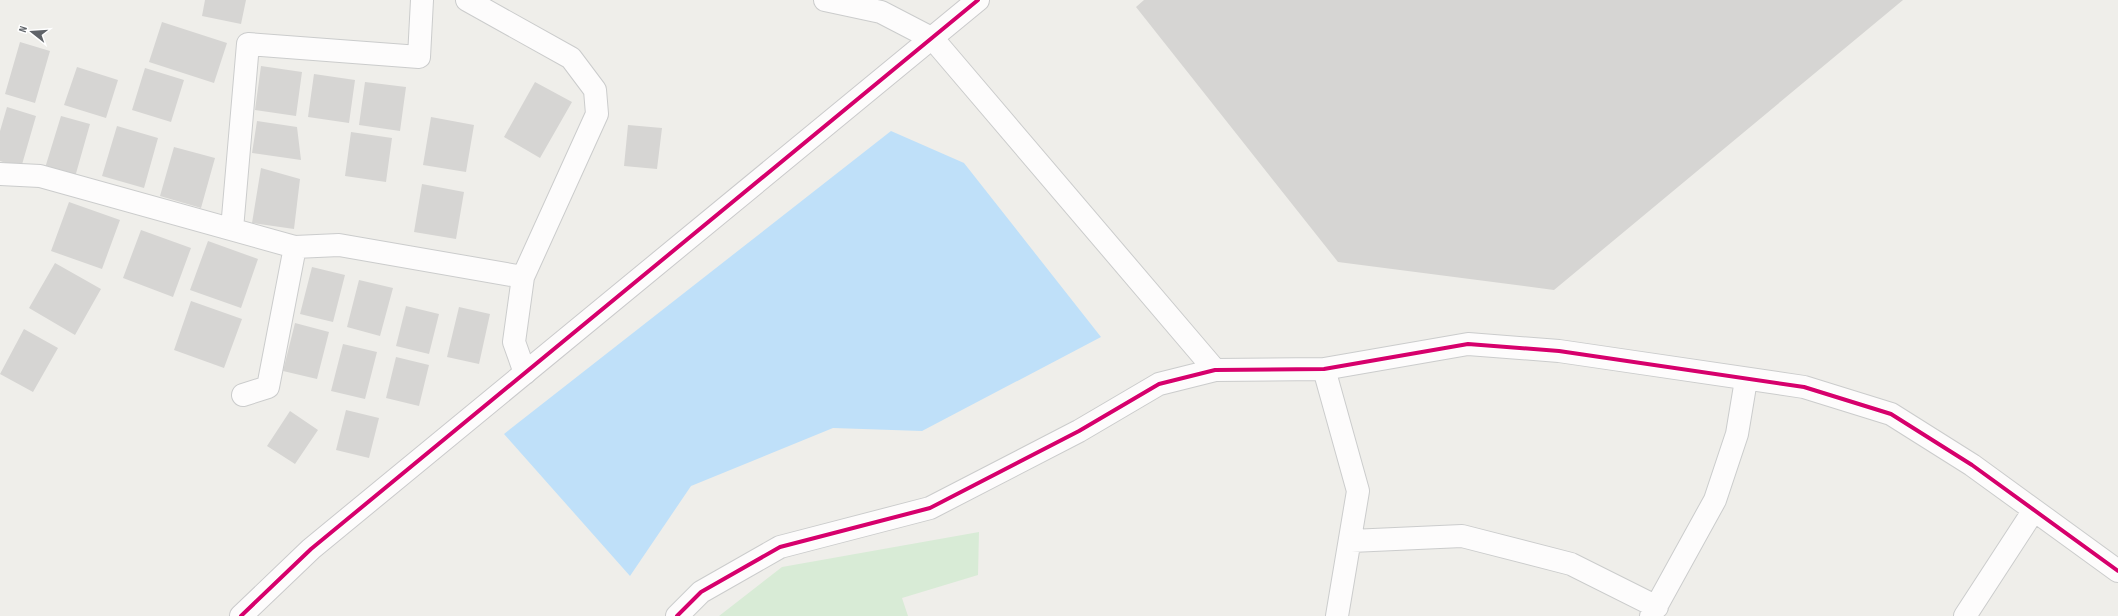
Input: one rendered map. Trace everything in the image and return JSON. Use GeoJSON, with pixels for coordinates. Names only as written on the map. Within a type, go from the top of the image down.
{"type":"FeatureCollection","features":[{"type":"Feature","properties":{"kind":"street"},"geometry":{"type":"LineString","coordinates":[[232,229],[248,44],[419,57],[422,0]]}},
{"type":"Feature","properties":{"kind":"street"},"geometry":{"type":"LineString","coordinates":[[467,0],[571,58],[595,90],[597,114],[523,277],[514,342],[525,373]]}},
{"type":"Feature","properties":{"kind":"street"},"geometry":{"type":"LineString","coordinates":[[825,0],[882,12],[932,38],[1215,370]]}},
{"type":"Feature","properties":{"kind":"street"},"geometry":{"type":"LineString","coordinates":[[241,616],[310,549],[978,0]]}},
{"type":"Feature","properties":{"kind":"street"},"geometry":{"type":"LineString","coordinates":[[0,174],[40,176],[295,247],[339,245],[523,277]]}},
{"type":"Feature","properties":{"kind":"street"},"geometry":{"type":"LineString","coordinates":[[243,396],[268,387],[295,247]]}},
{"type":"Feature","properties":{"kind":"street"},"geometry":{"type":"LineString","coordinates":[[677,616],[701,592],[780,548],[930,508],[1079,431],[1159,384],[1215,370],[1324,369],[1468,344],[1560,351],[1746,380],[1804,387],[1891,414],[1972,466],[2118,572]]}},
{"type":"Feature","properties":{"kind":"street"},"geometry":{"type":"LineString","coordinates":[[1324,369],[1358,491],[1351,541],[1337,616]]}},
{"type":"Feature","properties":{"kind":"street"},"geometry":{"type":"LineString","coordinates":[[1351,541],[1462,536],[1571,564],[1654,611],[1715,500],[1737,434],[1746,380]]}},
{"type":"Feature","properties":{"kind":"street"},"geometry":{"type":"LineString","coordinates":[[1965,616],[2034,510]]}},
{"type":"Feature","properties":{"kind":"green space"},"geometry":{"type":"Polygon","coordinates":[[[979,532],[978,575],[902,598],[908,616],[719,616],[782,567],[979,532]]]}},
{"type":"Feature","properties":{"kind":"water"},"geometry":{"type":"Polygon","coordinates":[[[891,131],[964,163],[1101,337],[922,431],[833,428],[691,486],[630,576],[504,434],[891,131]]]}},
{"type":"Feature","properties":{"kind":"building"},"geometry":{"type":"Polygon","coordinates":[[[205,0],[246,0],[241,24],[202,16],[205,0]]]}},
{"type":"Feature","properties":{"kind":"building"},"geometry":{"type":"Polygon","coordinates":[[[1144,0],[1903,0],[1554,290],[1338,262],[1136,7],[1144,0]]]}},
{"type":"Feature","properties":{"kind":"building"},"geometry":{"type":"Polygon","coordinates":[[[162,22],[227,43],[214,83],[149,62],[162,22]]]}},
{"type":"Feature","properties":{"kind":"building"},"geometry":{"type":"Polygon","coordinates":[[[20,42],[50,51],[35,103],[5,94],[20,42]]]}},
{"type":"Feature","properties":{"kind":"building"},"geometry":{"type":"Polygon","coordinates":[[[261,66],[302,72],[296,116],[255,110],[261,66]]]}},
{"type":"Feature","properties":{"kind":"building"},"geometry":{"type":"Polygon","coordinates":[[[77,67],[118,80],[106,118],[64,105],[77,67]]]}},
{"type":"Feature","properties":{"kind":"building"},"geometry":{"type":"Polygon","coordinates":[[[145,68],[184,80],[171,122],[132,110],[145,68]]]}},
{"type":"Feature","properties":{"kind":"building"},"geometry":{"type":"Polygon","coordinates":[[[314,74],[355,80],[349,123],[308,117],[314,74]]]}},
{"type":"Feature","properties":{"kind":"building"},"geometry":{"type":"Polygon","coordinates":[[[365,82],[406,87],[400,131],[359,125],[365,82]]]}},
{"type":"Feature","properties":{"kind":"building"},"geometry":{"type":"Polygon","coordinates":[[[535,82],[572,102],[540,158],[504,137],[535,82]]]}},
{"type":"Feature","properties":{"kind":"building"},"geometry":{"type":"Polygon","coordinates":[[[7,107],[36,116],[21,168],[0,161],[0,131],[7,107]]]}},
{"type":"Feature","properties":{"kind":"building"},"geometry":{"type":"Polygon","coordinates":[[[61,116],[90,124],[75,177],[45,168],[61,116]]]}},
{"type":"Feature","properties":{"kind":"building"},"geometry":{"type":"Polygon","coordinates":[[[431,117],[474,125],[466,172],[423,165],[431,117]]]}},
{"type":"Feature","properties":{"kind":"building"},"geometry":{"type":"Polygon","coordinates":[[[257,121],[297,127],[301,160],[252,153],[257,121]]]}},
{"type":"Feature","properties":{"kind":"building"},"geometry":{"type":"Polygon","coordinates":[[[628,125],[662,128],[657,169],[624,166],[628,125]]]}},
{"type":"Feature","properties":{"kind":"building"},"geometry":{"type":"Polygon","coordinates":[[[117,126],[158,138],[144,188],[102,176],[117,126]]]}},
{"type":"Feature","properties":{"kind":"building"},"geometry":{"type":"Polygon","coordinates":[[[351,132],[392,138],[386,182],[345,176],[351,132]]]}},
{"type":"Feature","properties":{"kind":"building"},"geometry":{"type":"Polygon","coordinates":[[[174,147],[215,158],[201,208],[160,196],[174,147]]]}},
{"type":"Feature","properties":{"kind":"building"},"geometry":{"type":"Polygon","coordinates":[[[261,168],[300,179],[294,229],[252,223],[261,168]]]}},
{"type":"Feature","properties":{"kind":"building"},"geometry":{"type":"Polygon","coordinates":[[[422,184],[464,192],[456,239],[414,232],[422,184]]]}},
{"type":"Feature","properties":{"kind":"building"},"geometry":{"type":"Polygon","coordinates":[[[69,202],[120,220],[102,269],[51,251],[69,202]]]}},
{"type":"Feature","properties":{"kind":"building"},"geometry":{"type":"Polygon","coordinates":[[[141,230],[191,248],[173,297],[123,278],[141,230]]]}},
{"type":"Feature","properties":{"kind":"building"},"geometry":{"type":"Polygon","coordinates":[[[208,241],[258,259],[241,308],[190,290],[208,241]]]}},
{"type":"Feature","properties":{"kind":"building"},"geometry":{"type":"Polygon","coordinates":[[[55,263],[101,289],[75,335],[29,308],[55,263]]]}},
{"type":"Feature","properties":{"kind":"building"},"geometry":{"type":"Polygon","coordinates":[[[312,267],[345,275],[333,322],[300,314],[312,267]]]}},
{"type":"Feature","properties":{"kind":"building"},"geometry":{"type":"Polygon","coordinates":[[[359,280],[393,288],[380,336],[347,327],[359,280]]]}},
{"type":"Feature","properties":{"kind":"building"},"geometry":{"type":"Polygon","coordinates":[[[191,301],[242,319],[224,368],[174,350],[191,301]]]}},
{"type":"Feature","properties":{"kind":"building"},"geometry":{"type":"Polygon","coordinates":[[[406,306],[439,314],[429,354],[396,346],[406,306]]]}},
{"type":"Feature","properties":{"kind":"building"},"geometry":{"type":"Polygon","coordinates":[[[459,307],[490,314],[479,364],[447,357],[459,307]]]}},
{"type":"Feature","properties":{"kind":"building"},"geometry":{"type":"Polygon","coordinates":[[[295,323],[329,332],[317,379],[283,371],[295,323]]]}},
{"type":"Feature","properties":{"kind":"building"},"geometry":{"type":"Polygon","coordinates":[[[24,329],[58,348],[33,392],[0,374],[24,329]]]}},
{"type":"Feature","properties":{"kind":"building"},"geometry":{"type":"Polygon","coordinates":[[[343,344],[377,352],[365,399],[331,391],[343,344]]]}},
{"type":"Feature","properties":{"kind":"building"},"geometry":{"type":"Polygon","coordinates":[[[396,357],[429,365],[419,406],[386,398],[396,357]]]}},
{"type":"Feature","properties":{"kind":"building"},"geometry":{"type":"Polygon","coordinates":[[[346,410],[379,418],[369,458],[336,450],[346,410]]]}},
{"type":"Feature","properties":{"kind":"building"},"geometry":{"type":"Polygon","coordinates":[[[290,411],[318,430],[295,464],[267,446],[290,411]]]}},
{"type":"Feature","properties":{"kind":"cycle path"},"geometry":{"type":"LineString","coordinates":[[241,616],[311,549],[978,0]]}},
{"type":"Feature","properties":{"kind":"cycle path"},"geometry":{"type":"LineString","coordinates":[[677,616],[701,592],[780,547],[930,508],[1079,431],[1159,384],[1215,370],[1324,369],[1468,344],[1559,351],[1804,387],[1891,414],[1972,465],[2118,571]]}}]}
